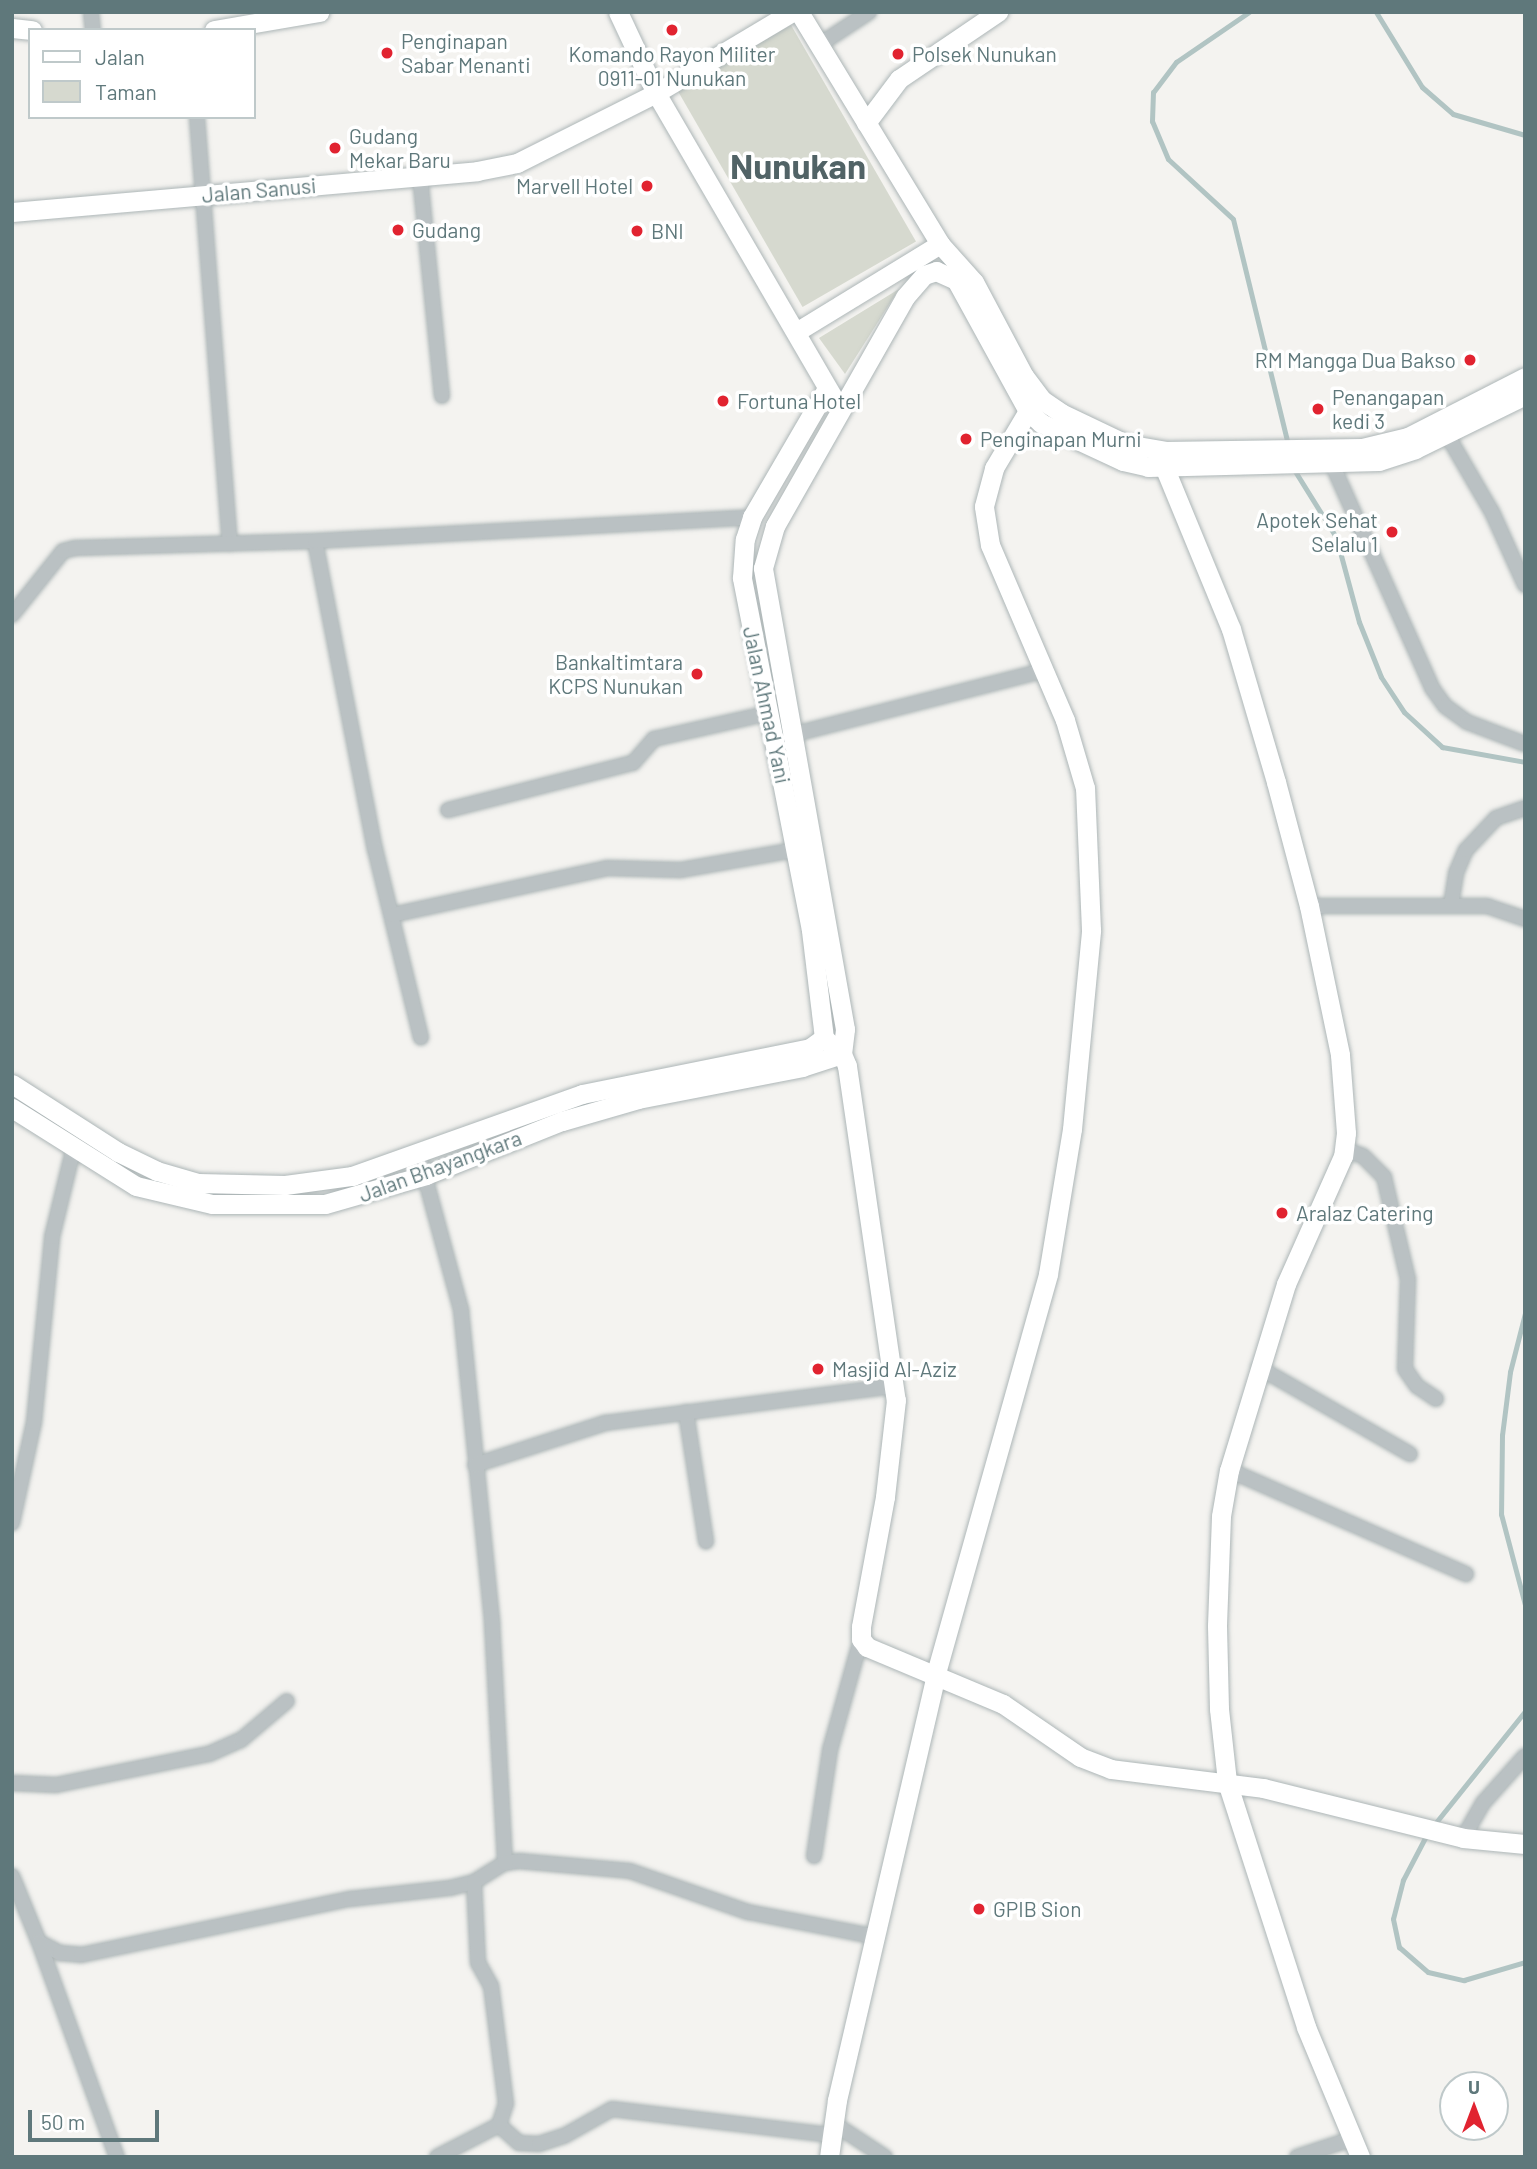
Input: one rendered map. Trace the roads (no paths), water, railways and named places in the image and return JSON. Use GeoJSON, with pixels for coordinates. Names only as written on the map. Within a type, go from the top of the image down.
{"type":"FeatureCollection","features":[{"type":"Feature","properties":{"kind":"street"},"geometry":{"type":"LineString","coordinates":[[226,28],[318,12]]}},
{"type":"Feature","properties":{"kind":"street"},"geometry":{"type":"LineString","coordinates":[[618,12],[656,93],[796,332],[826,390],[842,410]]}},
{"type":"Feature","properties":{"kind":"street","name":"Jalan Sanusi"},"geometry":{"type":"LineString","coordinates":[[12,212],[420,176],[517,163],[656,93],[792,12]]}},
{"type":"Feature","properties":{"kind":"street"},"geometry":{"type":"LineString","coordinates":[[799,12],[940,244],[974,282],[1024,376],[1042,400],[1126,444],[1165,460],[1231,629],[1309,906],[1340,1055],[1344,1149],[1286,1284],[1258,1367],[1229,1470],[1222,1516],[1217,1626],[1227,1782],[1306,2027],[1360,2157]]}},
{"type":"Feature","properties":{"kind":"street"},"geometry":{"type":"LineString","coordinates":[[818,45],[869,12]]}},
{"type":"Feature","properties":{"kind":"street"},"geometry":{"type":"LineString","coordinates":[[849,95],[899,79],[998,12]]}},
{"type":"Feature","properties":{"kind":"street"},"geometry":{"type":"LineString","coordinates":[[866,122],[899,79]]}},
{"type":"Feature","properties":{"kind":"street"},"geometry":{"type":"LineString","coordinates":[[197,119],[230,544]]}},
{"type":"Feature","properties":{"kind":"street"},"geometry":{"type":"LineString","coordinates":[[420,176],[442,396]]}},
{"type":"Feature","properties":{"kind":"street"},"geometry":{"type":"LineString","coordinates":[[796,332],[940,244]]}},
{"type":"Feature","properties":{"kind":"street","name":"Jalan Ahmad Yani"},"geometry":{"type":"LineString","coordinates":[[824,1038],[815,907],[791,735],[763,568],[775,526],[913,285],[936,271],[956,280],[1028,411]]}},
{"type":"Feature","properties":{"kind":"street"},"geometry":{"type":"LineString","coordinates":[[1322,459],[1390,444],[1525,377]]}},
{"type":"Feature","properties":{"kind":"street","name":"Jalan Ahmad Yani"},"geometry":{"type":"LineString","coordinates":[[826,390],[752,517],[745,539],[742,578],[795,850],[815,907],[845,1029],[842,1054],[856,1120],[895,1386],[896,1421],[861,1639]]}},
{"type":"Feature","properties":{"kind":"street"},"geometry":{"type":"LineString","coordinates":[[829,2157],[832,2129],[936,1673],[1048,1274],[1078,1076],[1091,930],[1090,818],[1077,755],[990,545],[984,506],[994,468],[1028,411],[1059,434],[1123,461],[1394,457],[1525,396]]}},
{"type":"Feature","properties":{"kind":"street"},"geometry":{"type":"LineString","coordinates":[[1446,433],[1492,512],[1525,585]]}},
{"type":"Feature","properties":{"kind":"street"},"geometry":{"type":"LineString","coordinates":[[1322,459],[1432,688],[1445,706],[1467,722],[1525,744]]}},
{"type":"Feature","properties":{"kind":"street"},"geometry":{"type":"LineString","coordinates":[[12,615],[67,549],[315,541],[752,517]]}},
{"type":"Feature","properties":{"kind":"street"},"geometry":{"type":"LineString","coordinates":[[315,541],[392,915],[421,1037]]}},
{"type":"Feature","properties":{"kind":"street"},"geometry":{"type":"LineString","coordinates":[[791,735],[1042,671]]}},
{"type":"Feature","properties":{"kind":"street"},"geometry":{"type":"LineString","coordinates":[[448,810],[632,763],[654,739],[769,713]]}},
{"type":"Feature","properties":{"kind":"street"},"geometry":{"type":"LineString","coordinates":[[1451,905],[1456,873],[1466,850],[1496,818],[1525,808]]}},
{"type":"Feature","properties":{"kind":"street"},"geometry":{"type":"LineString","coordinates":[[392,915],[607,868],[681,870],[795,850]]}},
{"type":"Feature","properties":{"kind":"street"},"geometry":{"type":"LineString","coordinates":[[1309,906],[1487,906],[1525,919]]}},
{"type":"Feature","properties":{"kind":"street"},"geometry":{"type":"LineString","coordinates":[[824,1038],[842,1054]]}},
{"type":"Feature","properties":{"kind":"street","name":"Jalan Bhayangkara"},"geometry":{"type":"LineString","coordinates":[[12,1084],[118,1152],[157,1171],[198,1183],[320,1183],[419,1155],[582,1094],[810,1048],[824,1038]]}},
{"type":"Feature","properties":{"kind":"street","name":"Jalan Bhayangkara"},"geometry":{"type":"LineString","coordinates":[[12,1108],[136,1186],[212,1204],[251,1207],[325,1204],[426,1175],[562,1122],[638,1098],[810,1065],[842,1054]]}},
{"type":"Feature","properties":{"kind":"street"},"geometry":{"type":"LineString","coordinates":[[12,1523],[36,1411],[52,1237],[74,1146]]}},
{"type":"Feature","properties":{"kind":"street"},"geometry":{"type":"LineString","coordinates":[[1344,1149],[1363,1156],[1384,1177],[1408,1279],[1405,1369],[1417,1386],[1436,1399]]}},
{"type":"Feature","properties":{"kind":"street"},"geometry":{"type":"LineString","coordinates":[[419,1155],[458,1297],[492,1622],[505,1863]]}},
{"type":"Feature","properties":{"kind":"street"},"geometry":{"type":"LineString","coordinates":[[1258,1367],[1410,1454]]}},
{"type":"Feature","properties":{"kind":"street"},"geometry":{"type":"LineString","coordinates":[[475,1465],[578,1430],[686,1412],[895,1386]]}},
{"type":"Feature","properties":{"kind":"street"},"geometry":{"type":"LineString","coordinates":[[686,1412],[706,1541]]}},
{"type":"Feature","properties":{"kind":"street"},"geometry":{"type":"LineString","coordinates":[[1229,1470],[1466,1574]]}},
{"type":"Feature","properties":{"kind":"street"},"geometry":{"type":"LineString","coordinates":[[814,1856],[830,1750],[861,1639],[879,1653],[936,1673],[1015,1710],[1093,1762],[1134,1773],[1227,1782],[1396,1818],[1456,1836],[1525,1844]]}},
{"type":"Feature","properties":{"kind":"street"},"geometry":{"type":"LineString","coordinates":[[12,1783],[56,1785],[209,1754],[241,1740],[287,1701]]}},
{"type":"Feature","properties":{"kind":"street"},"geometry":{"type":"LineString","coordinates":[[1456,1836],[1525,1756]]}},
{"type":"Feature","properties":{"kind":"street"},"geometry":{"type":"LineString","coordinates":[[39,1942],[60,1953],[100,1953],[349,1899],[426,1892],[474,1882],[505,1863],[630,1871],[748,1912],[877,1937]]}},
{"type":"Feature","properties":{"kind":"street"},"geometry":{"type":"LineString","coordinates":[[12,1876],[39,1942],[117,2157]]}},
{"type":"Feature","properties":{"kind":"street"},"geometry":{"type":"LineString","coordinates":[[437,2157],[499,2125],[506,2104],[491,1986],[478,1964],[474,1882]]}},
{"type":"Feature","properties":{"kind":"street"},"geometry":{"type":"LineString","coordinates":[[499,2125],[519,2143],[539,2144],[564,2136],[612,2109],[832,2129],[885,2157]]}},
{"type":"Feature","properties":{"kind":"street"},"geometry":{"type":"LineString","coordinates":[[1297,2157],[1351,2139]]}},
{"type":"Feature","properties":{"kind":"waterway"},"geometry":{"type":"LineString","coordinates":[[1249,12],[1176,62],[1153,92],[1152,121],[1168,159],[1233,219],[1288,445]]}},
{"type":"Feature","properties":{"kind":"waterway"},"geometry":{"type":"LineString","coordinates":[[1376,12],[1422,87],[1453,114],[1525,135]]}},
{"type":"Feature","properties":{"kind":"waterway"},"geometry":{"type":"LineString","coordinates":[[1293,468],[1336,537],[1359,622],[1381,677],[1404,712],[1442,747],[1525,762]]}},
{"type":"Feature","properties":{"kind":"waterway"},"geometry":{"type":"LineString","coordinates":[[1525,1313],[1510,1372],[1502,1435],[1501,1514],[1525,1605]]}},
{"type":"Feature","properties":{"kind":"waterway"},"geometry":{"type":"LineString","coordinates":[[1433,1826],[1525,1711]]}},
{"type":"Feature","properties":{"kind":"waterway"},"geometry":{"type":"LineString","coordinates":[[1427,1834],[1403,1880],[1393,1919],[1399,1947],[1428,1972],[1464,1980],[1525,1962]]}},
{"type":"Feature","properties":{"kind":"place","name":"Komando Rayon Militer 0911-01 Nunukan"},"geometry":{"type":"Point","coordinates":[672,30]}},
{"type":"Feature","properties":{"kind":"place","name":"Penginapan Sabar Menanti"},"geometry":{"type":"Point","coordinates":[387,53]}},
{"type":"Feature","properties":{"kind":"place","name":"Polsek Nunukan"},"geometry":{"type":"Point","coordinates":[898,54]}},
{"type":"Feature","properties":{"kind":"place","name":"Gudang Mekar Baru"},"geometry":{"type":"Point","coordinates":[335,148]}},
{"type":"Feature","properties":{"kind":"place","name":"Marvell Hotel"},"geometry":{"type":"Point","coordinates":[647,186]}},
{"type":"Feature","properties":{"kind":"place","name":"Gudang"},"geometry":{"type":"Point","coordinates":[398,230]}},
{"type":"Feature","properties":{"kind":"place","name":"BNI"},"geometry":{"type":"Point","coordinates":[637,231]}},
{"type":"Feature","properties":{"kind":"place","name":"RM Mangga Dua Bakso"},"geometry":{"type":"Point","coordinates":[1470,360]}},
{"type":"Feature","properties":{"kind":"place","name":"Fortuna Hotel"},"geometry":{"type":"Point","coordinates":[723,401]}},
{"type":"Feature","properties":{"kind":"place","name":"Penangapan kedi 3"},"geometry":{"type":"Point","coordinates":[1318,409]}},
{"type":"Feature","properties":{"kind":"place","name":"Penginapan Murni"},"geometry":{"type":"Point","coordinates":[966,439]}},
{"type":"Feature","properties":{"kind":"place","name":"Apotek Sehat Selalu 1"},"geometry":{"type":"Point","coordinates":[1392,532]}},
{"type":"Feature","properties":{"kind":"place","name":"Bankaltimtara KCPS Nunukan"},"geometry":{"type":"Point","coordinates":[697,674]}},
{"type":"Feature","properties":{"kind":"place","name":"Aralaz Catering"},"geometry":{"type":"Point","coordinates":[1282,1213]}},
{"type":"Feature","properties":{"kind":"place","name":"Masjid Al-Aziz"},"geometry":{"type":"Point","coordinates":[818,1369]}},
{"type":"Feature","properties":{"kind":"place","name":"GPIB Sion"},"geometry":{"type":"Point","coordinates":[979,1909]}},
{"type":"Feature","properties":{"kind":"district","name":"Nunukan"},"geometry":{"type":"Point","coordinates":[798,165]}}]}
